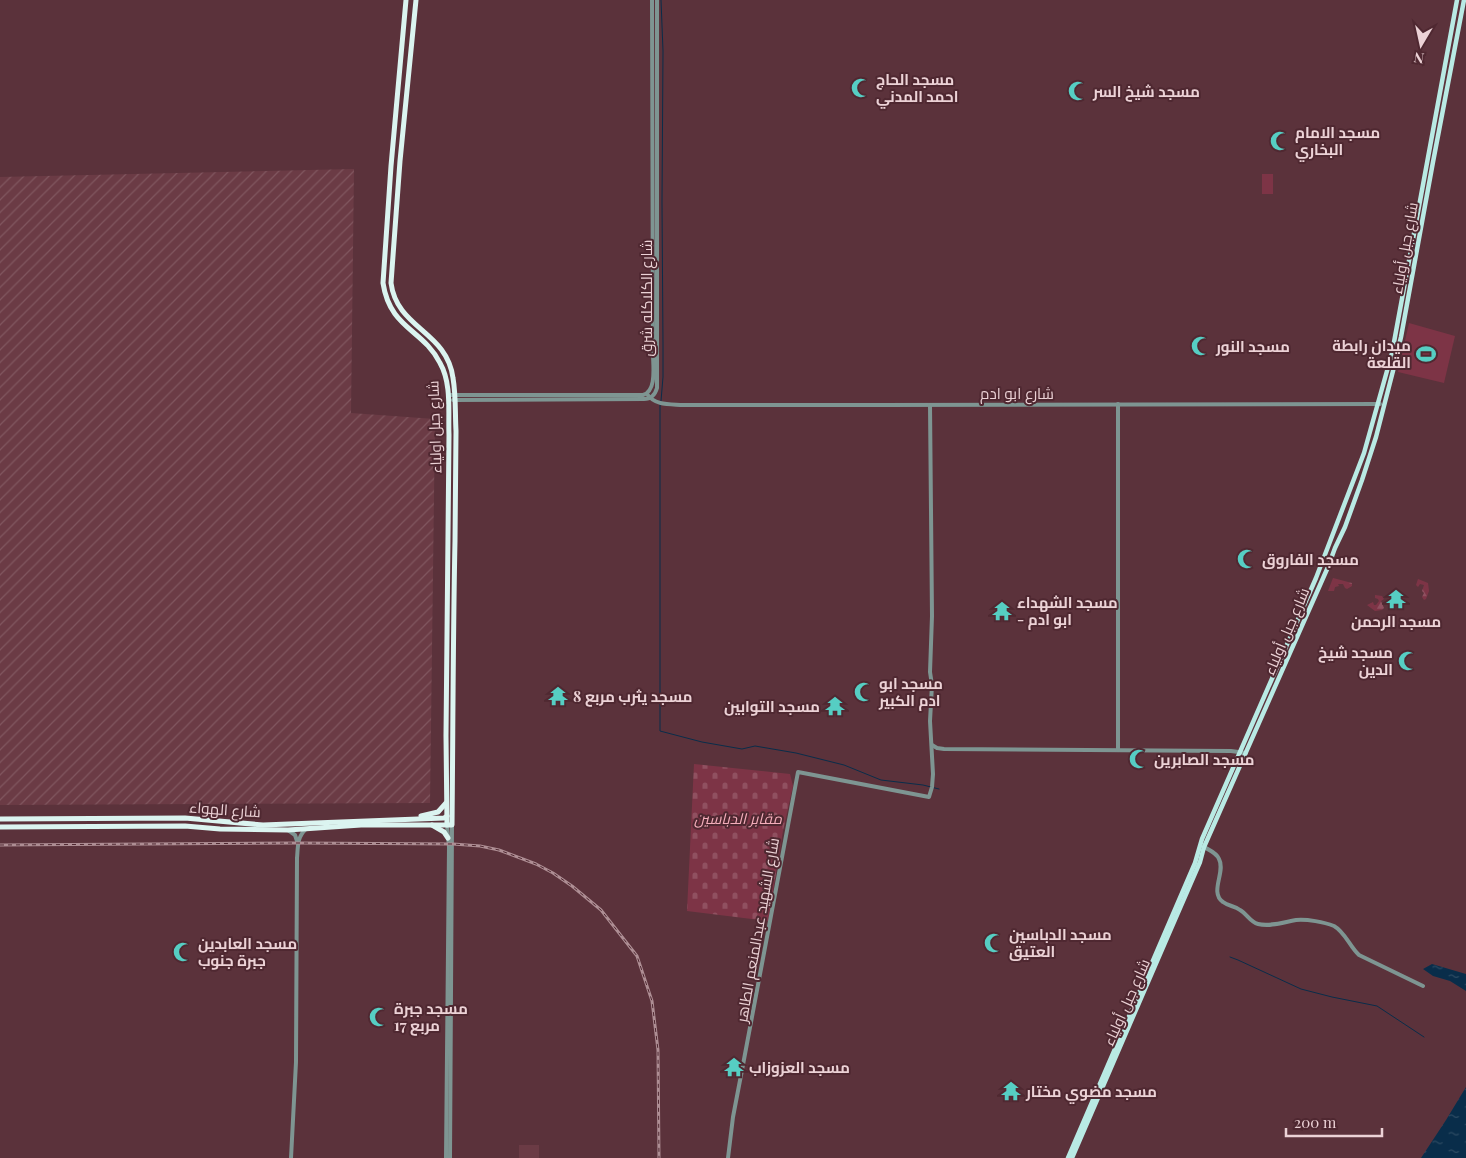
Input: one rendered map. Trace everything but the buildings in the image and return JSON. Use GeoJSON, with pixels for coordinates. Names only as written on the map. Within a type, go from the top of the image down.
{"type":"FeatureCollection","features":[{"type":"Feature","properties":{"kind":"highway","name":"شارع جبل اولياء"},"geometry":{"type":"LineString","coordinates":[[406,0],[391,166],[383,283],[396,317],[432,350],[440,362],[445,376],[448,398],[446,803],[450,816]]}},
{"type":"Feature","properties":{"kind":"highway","name":"شارع جبل اولياء"},"geometry":{"type":"LineString","coordinates":[[416,0],[400,161],[391,286],[403,313],[430,336],[443,351],[452,372],[455,398],[456,476],[450,816]]}},
{"type":"Feature","properties":{"kind":"highway"},"geometry":{"type":"LineString","coordinates":[[413,818],[438,812],[446,803]]}},
{"type":"Feature","properties":{"kind":"highway","name":"شارع الهواء"},"geometry":{"type":"LineString","coordinates":[[0,819],[185,818],[263,825],[444,818],[450,816]]}},
{"type":"Feature","properties":{"kind":"highway"},"geometry":{"type":"LineString","coordinates":[[450,816],[450,825]]}},
{"type":"Feature","properties":{"kind":"highway","name":"شارع الهواء"},"geometry":{"type":"LineString","coordinates":[[0,827],[184,826],[220,829],[288,830],[361,825],[450,825]]}},
{"type":"Feature","properties":{"kind":"highway"},"geometry":{"type":"LineString","coordinates":[[432,825],[442,831],[448,838]]}},
{"type":"Feature","properties":{"kind":"main road","name":"شارع جبل أولياء"},"geometry":{"type":"LineString","coordinates":[[1072,1158],[1200,862],[1204,847],[1337,527],[1364,453],[1392,353],[1457,0]]}},
{"type":"Feature","properties":{"kind":"main road","name":"شارع جبل أولياء"},"geometry":{"type":"LineString","coordinates":[[1068,1158],[1188,880],[1202,839],[1291,653],[1345,527],[1372,450],[1401,337],[1464,0]]}},
{"type":"Feature","properties":{"kind":"street","name":"شارع الكلاكله شرق"},"geometry":{"type":"LineString","coordinates":[[648,396],[652,387],[653,354],[652,0]]}},
{"type":"Feature","properties":{"kind":"street","name":"شارع الكلاكله شرق"},"geometry":{"type":"LineString","coordinates":[[648,396],[654,395],[656,390],[657,362],[656,0]]}},
{"type":"Feature","properties":{"kind":"street"},"geometry":{"type":"LineString","coordinates":[[448,398],[644,399],[648,396]]}},
{"type":"Feature","properties":{"kind":"street","name":"شارع ابو ادم"},"geometry":{"type":"LineString","coordinates":[[648,396],[654,401],[673,404],[1378,403],[1385,405]]}},
{"type":"Feature","properties":{"kind":"street"},"geometry":{"type":"LineString","coordinates":[[1118,404],[1118,750]]}},
{"type":"Feature","properties":{"kind":"street","name":"شارع الشهيد عبدالمنعم الطاهر"},"geometry":{"type":"LineString","coordinates":[[728,1158],[734,1107],[798,772],[929,797],[933,783],[930,721],[932,616],[930,405]]}},
{"type":"Feature","properties":{"kind":"street"},"geometry":{"type":"LineString","coordinates":[[932,745],[944,749],[1231,750],[1243,753]]}},
{"type":"Feature","properties":{"kind":"street"},"geometry":{"type":"LineString","coordinates":[[932,755],[944,749]]}},
{"type":"Feature","properties":{"kind":"street"},"geometry":{"type":"LineString","coordinates":[[448,1158],[448,838],[450,825]]}},
{"type":"Feature","properties":{"kind":"street"},"geometry":{"type":"LineString","coordinates":[[448,1158],[450,825]]}},
{"type":"Feature","properties":{"kind":"street"},"geometry":{"type":"LineString","coordinates":[[298,843],[306,829]]}},
{"type":"Feature","properties":{"kind":"street"},"geometry":{"type":"LineString","coordinates":[[288,830],[296,835],[298,843],[296,1075],[291,1158]]}},
{"type":"Feature","properties":{"kind":"street"},"geometry":{"type":"LineString","coordinates":[[1204,847],[1219,859],[1221,870],[1217,892],[1220,900],[1224,903],[1241,910],[1257,924],[1270,925],[1302,920],[1334,926],[1359,955],[1422,986]]}},
{"type":"Feature","properties":{"kind":"shaded area"},"geometry":{"type":"Polygon","coordinates":[[[354,169],[351,413],[435,419],[430,803],[0,805],[0,177],[354,169]]]}},
{"type":"Feature","properties":{"kind":"shaded area"},"geometry":{"type":"Polygon","coordinates":[[[519,1145],[539,1145],[539,1158],[519,1158],[519,1145]]]}},
{"type":"Feature","properties":{"kind":"green space"},"geometry":{"type":"Polygon","coordinates":[[[1262,174],[1273,174],[1273,194],[1262,194],[1262,174]]]}},
{"type":"Feature","properties":{"kind":"green space","name":"ميدان رابطة القلعة"},"geometry":{"type":"Polygon","coordinates":[[[1409,323],[1455,336],[1444,383],[1398,372],[1409,323]]]}},
{"type":"Feature","properties":{"kind":"green space"},"geometry":{"type":"Polygon","coordinates":[[[1333,578],[1352,583],[1352,586],[1347,589],[1343,584],[1338,584],[1339,586],[1335,587],[1334,591],[1328,591],[1333,578]]]}},
{"type":"Feature","properties":{"kind":"green space"},"geometry":{"type":"Polygon","coordinates":[[[1418,579],[1428,583],[1429,591],[1424,600],[1422,597],[1424,593],[1422,591],[1424,585],[1420,584],[1418,587],[1416,585],[1418,579]]]}},
{"type":"Feature","properties":{"kind":"green space"},"geometry":{"type":"Polygon","coordinates":[[[1375,595],[1382,596],[1384,599],[1381,601],[1384,608],[1382,610],[1375,611],[1367,605],[1373,602],[1376,605],[1379,601],[1375,598],[1375,595]]]}},
{"type":"Feature","properties":{"kind":"green space","name":"مقابر الدباسين"},"geometry":{"type":"Polygon","coordinates":[[[694,764],[790,774],[793,786],[783,831],[768,921],[687,911],[694,764]]]}},
{"type":"Feature","properties":{"kind":"water"},"geometry":{"type":"Polygon","coordinates":[[[1432,964],[1466,974],[1466,991],[1450,981],[1433,976],[1423,969],[1432,964]]]}},
{"type":"Feature","properties":{"kind":"water"},"geometry":{"type":"Polygon","coordinates":[[[1466,1087],[1466,1158],[1421,1158],[1446,1120],[1466,1087]]]}},
{"type":"Feature","properties":{"kind":"waterway"},"geometry":{"type":"LineString","coordinates":[[661,0],[663,51],[663,377],[661,401]]}},
{"type":"Feature","properties":{"kind":"waterway"},"geometry":{"type":"LineString","coordinates":[[660,405],[660,731],[702,742],[742,749],[755,746],[796,753],[844,765],[881,780],[939,789]]}},
{"type":"Feature","properties":{"kind":"waterway"},"geometry":{"type":"LineString","coordinates":[[1230,957],[1301,989],[1377,1006],[1424,1037]]}},
{"type":"Feature","properties":{"kind":"railway"},"geometry":{"type":"LineString","coordinates":[[0,845],[453,844],[480,846],[499,850],[536,864],[572,886],[601,910],[637,956],[652,1001],[658,1050],[659,1158]]}},
{"type":"Feature","properties":{"kind":"place","name":"مسجد الحاج احمد المدني"},"geometry":{"type":"Point","coordinates":[861,88]}},
{"type":"Feature","properties":{"kind":"place","name":"مسجد شيخ السر"},"geometry":{"type":"Point","coordinates":[1078,91]}},
{"type":"Feature","properties":{"kind":"place","name":"مسجد الامام البخاري"},"geometry":{"type":"Point","coordinates":[1280,141]}},
{"type":"Feature","properties":{"kind":"place","name":"مسجد النور"},"geometry":{"type":"Point","coordinates":[1201,346]}},
{"type":"Feature","properties":{"kind":"place","name":"ميدان رابطة القلعة"},"geometry":{"type":"Point","coordinates":[1426,354]}},
{"type":"Feature","properties":{"kind":"place","name":"مسجد الفاروق"},"geometry":{"type":"Point","coordinates":[1247,559]}},
{"type":"Feature","properties":{"kind":"place","name":"مسجد الرحمن"},"geometry":{"type":"Point","coordinates":[1396,599]}},
{"type":"Feature","properties":{"kind":"place","name":"مسجد الشهداء - ابو ادم"},"geometry":{"type":"Point","coordinates":[1002,611]}},
{"type":"Feature","properties":{"kind":"place","name":"مسجد شيخ الدين"},"geometry":{"type":"Point","coordinates":[1408,661]}},
{"type":"Feature","properties":{"kind":"place","name":"مسجد ابو ادم الكبير"},"geometry":{"type":"Point","coordinates":[864,692]}},
{"type":"Feature","properties":{"kind":"place","name":"مسجد يثرب مربع 8"},"geometry":{"type":"Point","coordinates":[558,696]}},
{"type":"Feature","properties":{"kind":"place","name":"مسجد التوابين"},"geometry":{"type":"Point","coordinates":[835,706]}},
{"type":"Feature","properties":{"kind":"place","name":"مسجد الصابرين"},"geometry":{"type":"Point","coordinates":[1139,759]}},
{"type":"Feature","properties":{"kind":"place","name":"مسجد الدباسين العتيق"},"geometry":{"type":"Point","coordinates":[994,943]}},
{"type":"Feature","properties":{"kind":"place","name":"مسجد العابدين جبرة جنوب"},"geometry":{"type":"Point","coordinates":[183,952]}},
{"type":"Feature","properties":{"kind":"place","name":"مسجد جبرة مربع 17"},"geometry":{"type":"Point","coordinates":[379,1017]}},
{"type":"Feature","properties":{"kind":"place","name":"مسجد العزوزاب"},"geometry":{"type":"Point","coordinates":[734,1067]}},
{"type":"Feature","properties":{"kind":"place","name":"مسجد مضوي مختار"},"geometry":{"type":"Point","coordinates":[1011,1091]}}]}
